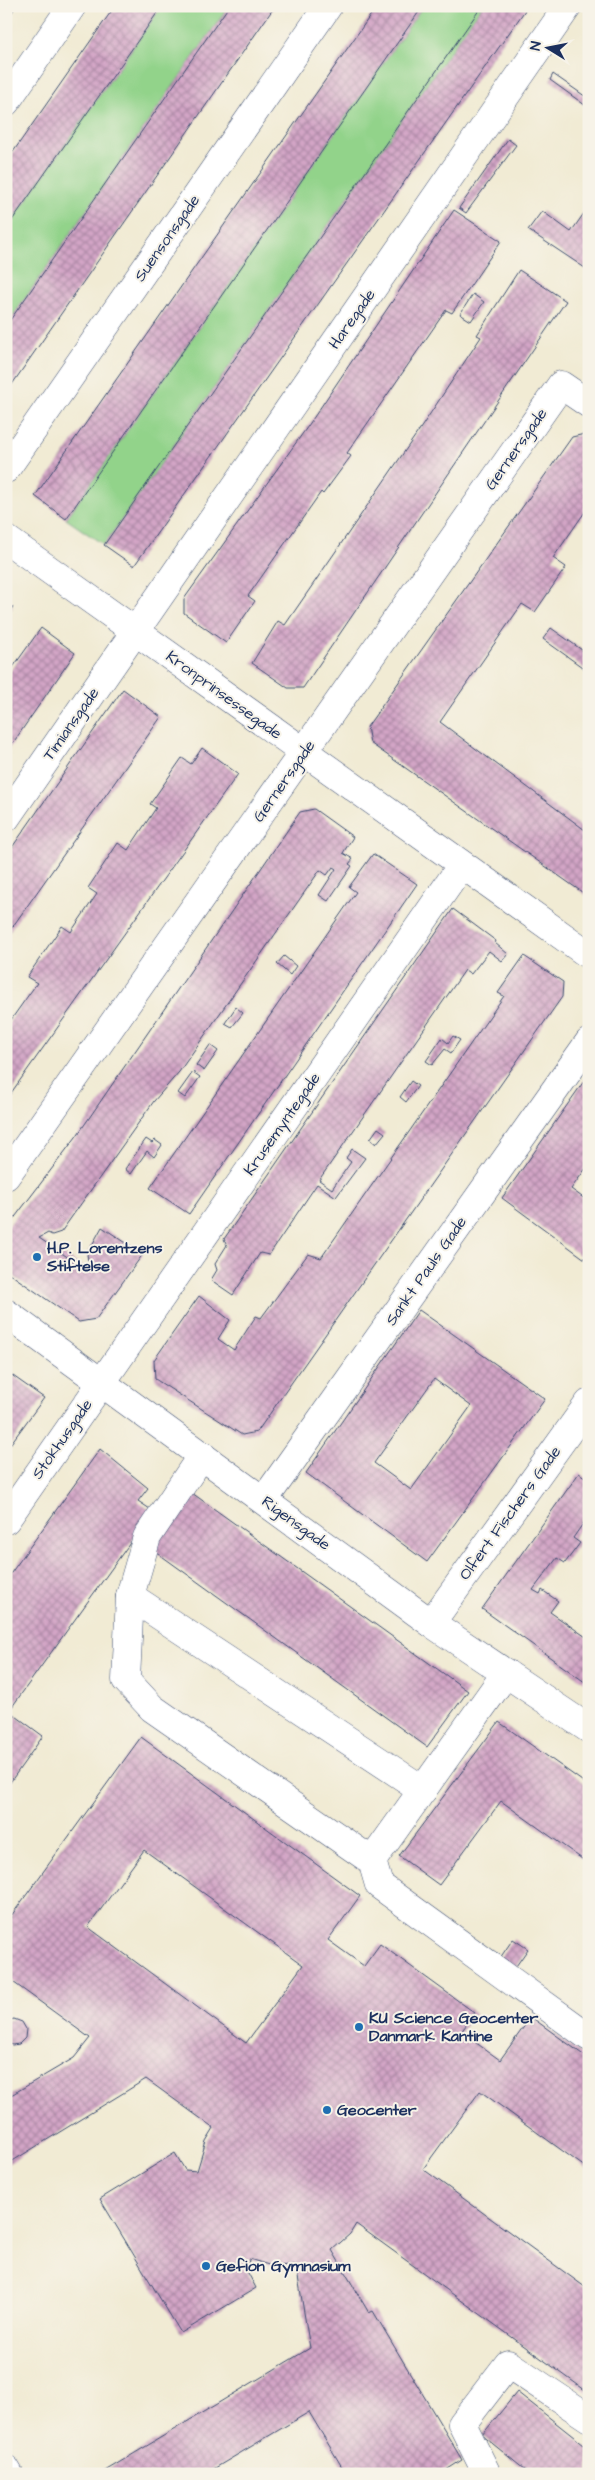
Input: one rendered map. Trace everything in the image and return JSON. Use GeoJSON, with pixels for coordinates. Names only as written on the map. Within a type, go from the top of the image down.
{"type":"FeatureCollection","features":[{"type":"Feature","properties":{"kind":"street"},"geometry":{"type":"LineString","coordinates":[[6,102],[72,6]]}},
{"type":"Feature","properties":{"kind":"street","name":"Suensonsgade"},"geometry":{"type":"LineString","coordinates":[[6,470],[328,6]]}},
{"type":"Feature","properties":{"kind":"street","name":"Haregade"},"geometry":{"type":"LineString","coordinates":[[136,631],[568,6]]}},
{"type":"Feature","properties":{"kind":"street","name":"Gernersgade"},"geometry":{"type":"LineString","coordinates":[[6,1176],[561,385],[589,404]]}},
{"type":"Feature","properties":{"kind":"street","name":"Kronprinsessegade"},"geometry":{"type":"LineString","coordinates":[[6,539],[589,955]]}},
{"type":"Feature","properties":{"kind":"street","name":"Timiansgade"},"geometry":{"type":"LineString","coordinates":[[6,818],[136,631]]}},
{"type":"Feature","properties":{"kind":"street","name":"Krusemyntegade"},"geometry":{"type":"LineString","coordinates":[[101,1383],[462,865]]}},
{"type":"Feature","properties":{"kind":"street","name":"Sankt Pauls Gade"},"geometry":{"type":"LineString","coordinates":[[264,1500],[589,1042]]}},
{"type":"Feature","properties":{"kind":"street","name":"Rigensgade"},"geometry":{"type":"LineString","coordinates":[[6,1313],[431,1623],[589,1729]]}},
{"type":"Feature","properties":{"kind":"street","name":"Stokhusgade"},"geometry":{"type":"LineString","coordinates":[[6,1520],[101,1383]]}},
{"type":"Feature","properties":{"kind":"street","name":"Olfert Fischers Gade"},"geometry":{"type":"LineString","coordinates":[[431,1623],[589,1403]]}},
{"type":"Feature","properties":{"kind":"street"},"geometry":{"type":"LineString","coordinates":[[202,1455],[147,1537],[130,1596],[126,1680],[152,1708],[372,1861],[379,1885],[589,2037]]}},
{"type":"Feature","properties":{"kind":"street"},"geometry":{"type":"LineString","coordinates":[[130,1596],[423,1790]]}},
{"type":"Feature","properties":{"kind":"street"},"geometry":{"type":"LineString","coordinates":[[372,1861],[506,1673]]}},
{"type":"Feature","properties":{"kind":"street"},"geometry":{"type":"LineString","coordinates":[[487,2474],[462,2424],[508,2364],[589,2418]]}},
{"type":"Feature","properties":{"kind":"street"},"geometry":{"type":"LineString","coordinates":[[6,2469],[9,2474]]}},
{"type":"Feature","properties":{"kind":"green space"},"geometry":{"type":"Polygon","coordinates":[[[162,6],[229,6],[6,326],[6,229],[162,6]]]}},
{"type":"Feature","properties":{"kind":"green space"},"geometry":{"type":"Polygon","coordinates":[[[423,6],[482,6],[104,545],[66,519],[423,6]]]}},
{"type":"Feature","properties":{"kind":"building"},"geometry":{"type":"Polygon","coordinates":[[[6,6],[16,6],[6,21],[6,6]]]}},
{"type":"Feature","properties":{"kind":"building"},"geometry":{"type":"Polygon","coordinates":[[[115,6],[162,6],[6,229],[6,162],[115,6]]]}},
{"type":"Feature","properties":{"kind":"building"},"geometry":{"type":"Polygon","coordinates":[[[229,6],[275,6],[6,393],[6,326],[229,6]]]}},
{"type":"Feature","properties":{"kind":"building"},"geometry":{"type":"Polygon","coordinates":[[[377,6],[423,6],[66,519],[35,496],[377,6]]]}},
{"type":"Feature","properties":{"kind":"building"},"geometry":{"type":"Polygon","coordinates":[[[482,6],[528,6],[134,566],[104,545],[482,6]]]}},
{"type":"Feature","properties":{"kind":"building"},"geometry":{"type":"Polygon","coordinates":[[[553,74],[589,99],[589,108],[550,80],[553,74]]]}},
{"type":"Feature","properties":{"kind":"building"},"geometry":{"type":"Polygon","coordinates":[[[508,139],[516,145],[466,213],[459,208],[508,139]]]}},
{"type":"Feature","properties":{"kind":"building"},"geometry":{"type":"Polygon","coordinates":[[[589,206],[588,270],[528,230],[542,211],[571,232],[589,206]]]}},
{"type":"Feature","properties":{"kind":"building"},"geometry":{"type":"Polygon","coordinates":[[[454,210],[501,241],[452,313],[446,310],[347,453],[351,456],[323,494],[321,492],[248,596],[255,601],[226,643],[184,613],[184,599],[308,426],[454,210]]]}},
{"type":"Feature","properties":{"kind":"building"},"geometry":{"type":"Polygon","coordinates":[[[519,270],[566,301],[303,688],[288,688],[252,663],[278,621],[285,625],[420,429],[481,337],[477,335],[519,270]]]}},
{"type":"Feature","properties":{"kind":"building"},"geometry":{"type":"Polygon","coordinates":[[[473,294],[484,302],[471,321],[460,314],[473,294]]]}},
{"type":"Feature","properties":{"kind":"building"},"geometry":{"type":"Polygon","coordinates":[[[589,433],[589,506],[553,558],[566,567],[535,612],[522,604],[440,722],[589,833],[589,897],[370,743],[367,727],[572,437],[589,433]]]}},
{"type":"Feature","properties":{"kind":"building"},"geometry":{"type":"Polygon","coordinates":[[[6,602],[13,607],[6,616],[6,602]]]}},
{"type":"Feature","properties":{"kind":"building"},"geometry":{"type":"Polygon","coordinates":[[[41,628],[75,653],[6,753],[6,677],[41,628]]]}},
{"type":"Feature","properties":{"kind":"building"},"geometry":{"type":"Polygon","coordinates":[[[551,628],[589,655],[589,672],[543,639],[551,628]]]}},
{"type":"Feature","properties":{"kind":"building"},"geometry":{"type":"Polygon","coordinates":[[[123,689],[161,717],[6,936],[6,856],[123,689]]]}},
{"type":"Feature","properties":{"kind":"building"},"geometry":{"type":"Polygon","coordinates":[[[202,748],[238,774],[6,1100],[6,1022],[8,1024],[37,983],[27,977],[62,926],[71,932],[97,894],[88,888],[118,843],[128,850],[156,808],[150,804],[182,758],[191,764],[202,748]]]}},
{"type":"Feature","properties":{"kind":"building"},"geometry":{"type":"Polygon","coordinates":[[[314,809],[353,837],[343,853],[353,859],[349,864],[352,866],[328,901],[319,895],[336,869],[333,867],[327,875],[320,870],[179,1072],[154,1101],[61,1232],[52,1235],[48,1233],[39,1238],[90,1272],[92,1263],[88,1260],[87,1254],[102,1227],[143,1254],[96,1319],[79,1322],[6,1271],[6,1229],[76,1137],[300,812],[314,809]]]}},
{"type":"Feature","properties":{"kind":"building"},"geometry":{"type":"Polygon","coordinates":[[[373,854],[417,884],[189,1214],[150,1188],[356,892],[349,887],[373,854]]]}},
{"type":"Feature","properties":{"kind":"building"},"geometry":{"type":"Polygon","coordinates":[[[453,909],[496,941],[495,943],[508,954],[502,961],[489,951],[471,974],[465,970],[319,1180],[332,1189],[351,1162],[346,1158],[352,1149],[365,1158],[336,1197],[317,1184],[269,1255],[260,1253],[233,1295],[211,1280],[217,1270],[215,1264],[227,1245],[224,1239],[453,909]]]}},
{"type":"Feature","properties":{"kind":"building"},"geometry":{"type":"Polygon","coordinates":[[[284,956],[296,966],[290,975],[277,964],[284,956]]]}},
{"type":"Feature","properties":{"kind":"building"},"geometry":{"type":"Polygon","coordinates":[[[524,956],[563,982],[562,997],[257,1432],[242,1435],[155,1379],[154,1360],[199,1296],[230,1320],[218,1339],[234,1350],[256,1316],[261,1318],[308,1254],[321,1258],[504,996],[498,993],[524,956]]]}},
{"type":"Feature","properties":{"kind":"building"},"geometry":{"type":"Polygon","coordinates":[[[236,1007],[243,1013],[232,1027],[225,1023],[236,1007]]]}},
{"type":"Feature","properties":{"kind":"building"},"geometry":{"type":"Polygon","coordinates":[[[453,1036],[460,1040],[451,1053],[445,1049],[432,1065],[426,1061],[442,1038],[448,1043],[453,1036]]]}},
{"type":"Feature","properties":{"kind":"building"},"geometry":{"type":"Polygon","coordinates":[[[210,1045],[218,1051],[204,1071],[196,1065],[210,1045]]]}},
{"type":"Feature","properties":{"kind":"building"},"geometry":{"type":"Polygon","coordinates":[[[193,1072],[200,1077],[185,1098],[178,1093],[193,1072]]]}},
{"type":"Feature","properties":{"kind":"building"},"geometry":{"type":"Polygon","coordinates":[[[589,1074],[589,1164],[571,1189],[589,1202],[589,1262],[502,1198],[589,1074]]]}},
{"type":"Feature","properties":{"kind":"building"},"geometry":{"type":"Polygon","coordinates":[[[411,1081],[418,1086],[406,1102],[400,1097],[411,1081]]]}},
{"type":"Feature","properties":{"kind":"building"},"geometry":{"type":"Polygon","coordinates":[[[378,1128],[385,1133],[376,1144],[370,1139],[378,1128]]]}},
{"type":"Feature","properties":{"kind":"building"},"geometry":{"type":"Polygon","coordinates":[[[146,1139],[152,1143],[155,1140],[162,1145],[154,1157],[147,1151],[131,1174],[125,1169],[146,1139]]]}},
{"type":"Feature","properties":{"kind":"building"},"geometry":{"type":"Polygon","coordinates":[[[419,1310],[545,1399],[427,1562],[306,1473],[419,1310]],[[434,1379],[374,1463],[411,1490],[471,1406],[434,1379]]]}},
{"type":"Feature","properties":{"kind":"building"},"geometry":{"type":"Polygon","coordinates":[[[6,1371],[44,1398],[6,1450],[6,1371]]]}},
{"type":"Feature","properties":{"kind":"building"},"geometry":{"type":"Polygon","coordinates":[[[100,1449],[148,1488],[138,1501],[153,1511],[9,1711],[43,1736],[6,1788],[6,1580],[100,1449]]]}},
{"type":"Feature","properties":{"kind":"building"},"geometry":{"type":"Polygon","coordinates":[[[579,1473],[589,1480],[589,1515],[573,1538],[580,1543],[565,1563],[557,1558],[533,1590],[540,1594],[542,1590],[558,1601],[550,1612],[589,1639],[589,1685],[482,1609],[579,1473]]]}},
{"type":"Feature","properties":{"kind":"building"},"geometry":{"type":"Polygon","coordinates":[[[192,1493],[468,1691],[427,1747],[152,1549],[192,1493]]]}},
{"type":"Feature","properties":{"kind":"building"},"geometry":{"type":"Polygon","coordinates":[[[499,1722],[589,1786],[589,1864],[501,1801],[439,1885],[399,1856],[499,1722]]]}},
{"type":"Feature","properties":{"kind":"building","name":"Geocenter"},"geometry":{"type":"Polygon","coordinates":[[[141,1737],[360,1896],[328,1940],[364,1966],[380,1944],[475,2013],[461,2032],[500,2060],[531,2017],[589,2059],[589,2170],[480,2091],[423,2169],[589,2290],[589,2393],[356,2224],[350,2234],[332,2250],[369,2313],[373,2311],[462,2460],[440,2474],[330,2474],[342,2467],[309,2412],[205,2474],[100,2474],[310,2348],[296,2265],[272,2266],[249,2259],[247,2271],[256,2288],[181,2333],[100,2199],[175,2153],[185,2170],[197,2171],[206,2141],[214,2128],[146,2079],[6,2165],[6,2098],[74,2058],[90,2038],[6,1977],[6,1923],[141,1737]],[[144,1850],[88,1927],[246,2043],[303,1965],[144,1850]]]}},
{"type":"Feature","properties":{"kind":"building"},"geometry":{"type":"Polygon","coordinates":[[[513,1939],[528,1949],[514,1969],[500,1958],[513,1939]]]}},
{"type":"Feature","properties":{"kind":"building"},"geometry":{"type":"Polygon","coordinates":[[[14,2019],[22,2022],[26,2029],[25,2038],[19,2044],[12,2045],[6,2043],[6,2021],[14,2019]]]}},
{"type":"Feature","properties":{"kind":"building"},"geometry":{"type":"Polygon","coordinates":[[[517,2392],[589,2449],[589,2474],[530,2474],[482,2435],[517,2392]]]}},
{"type":"Feature","properties":{"kind":"place","name":"H.P. Lorentzens Stiftelse"},"geometry":{"type":"Point","coordinates":[37,1257]}},
{"type":"Feature","properties":{"kind":"place","name":"KU Science Geocenter Danmark Kantine"},"geometry":{"type":"Point","coordinates":[359,2027]}},
{"type":"Feature","properties":{"kind":"place","name":"Geocenter"},"geometry":{"type":"Point","coordinates":[327,2110]}},
{"type":"Feature","properties":{"kind":"place","name":"Gefion Gymnasium"},"geometry":{"type":"Point","coordinates":[206,2266]}}]}
